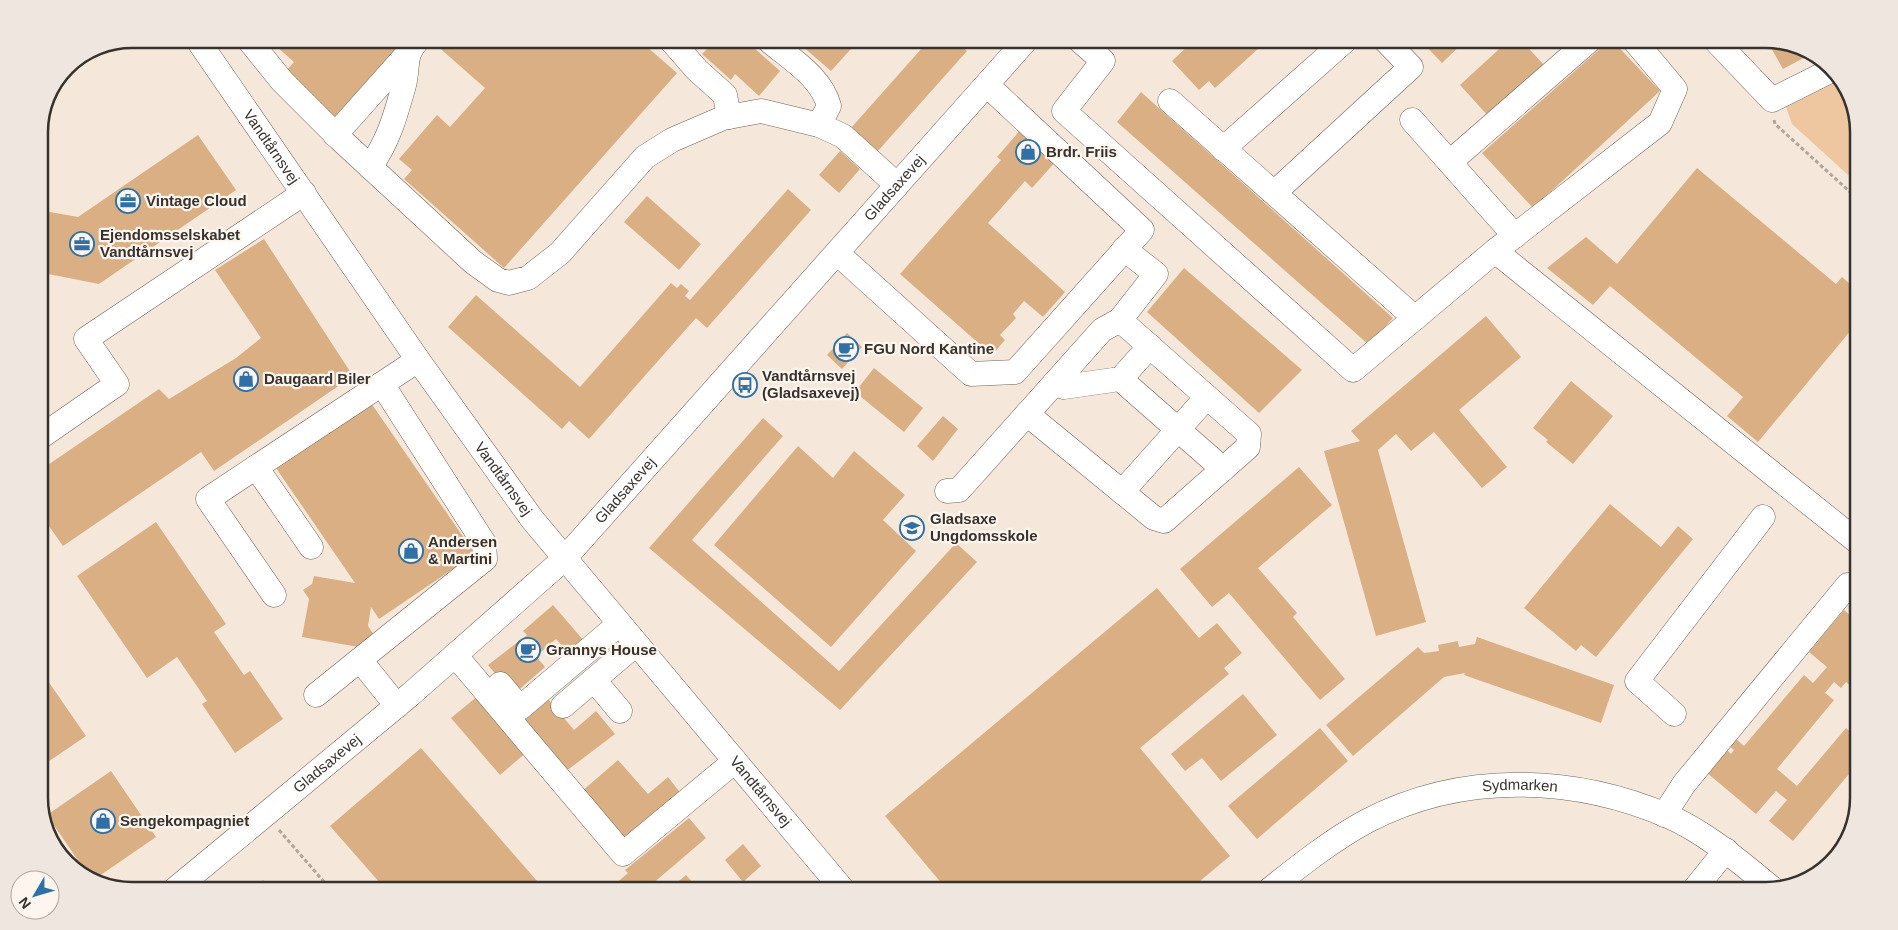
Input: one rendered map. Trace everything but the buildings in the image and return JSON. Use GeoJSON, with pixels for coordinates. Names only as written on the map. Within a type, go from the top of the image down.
{"type":"FeatureCollection","features":[{"type":"Feature","properties":{"kind":"street","name":"Vandtårnsvej"},"geometry":{"type":"LineString","coordinates":[[204,48],[418,360],[532,519],[836,882]]}},
{"type":"Feature","properties":{"kind":"street"},"geometry":{"type":"LineString","coordinates":[[255,48],[282,81],[335,135],[473,262],[498,280],[519,282],[528,278],[560,253],[645,157],[672,140],[728,117],[761,111],[772,112],[818,125],[843,136],[897,185]]}},
{"type":"Feature","properties":{"kind":"street"},"geometry":{"type":"LineString","coordinates":[[335,135],[412,48]]}},
{"type":"Feature","properties":{"kind":"street"},"geometry":{"type":"LineString","coordinates":[[370,167],[387,142],[414,48]]}},
{"type":"Feature","properties":{"kind":"street"},"geometry":{"type":"LineString","coordinates":[[678,48],[697,70],[725,95],[728,117]]}},
{"type":"Feature","properties":{"kind":"street"},"geometry":{"type":"LineString","coordinates":[[778,48],[814,79],[826,94],[829,106],[818,125]]}},
{"type":"Feature","properties":{"kind":"street","name":"Gladsaxevej"},"geometry":{"type":"LineString","coordinates":[[184,882],[397,706],[564,558],[1019,48]]}},
{"type":"Feature","properties":{"kind":"street"},"geometry":{"type":"LineString","coordinates":[[1088,48],[1103,61],[1064,111],[1353,370],[1495,251],[1660,123],[1675,89],[1641,48]]}},
{"type":"Feature","properties":{"kind":"street"},"geometry":{"type":"LineString","coordinates":[[1223,149],[1337,48]]}},
{"type":"Feature","properties":{"kind":"street"},"geometry":{"type":"LineString","coordinates":[[1274,193],[1410,67],[1392,48]]}},
{"type":"Feature","properties":{"kind":"street"},"geometry":{"type":"LineString","coordinates":[[1450,162],[1580,48]]}},
{"type":"Feature","properties":{"kind":"street"},"geometry":{"type":"LineString","coordinates":[[1723,48],[1772,100],[1827,73]]}},
{"type":"Feature","properties":{"kind":"street"},"geometry":{"type":"LineString","coordinates":[[837,253],[971,374],[1015,372],[1142,230],[987,85]]}},
{"type":"Feature","properties":{"kind":"street"},"geometry":{"type":"LineString","coordinates":[[1170,101],[1415,318]]}},
{"type":"Feature","properties":{"kind":"street"},"geometry":{"type":"LineString","coordinates":[[1412,120],[1515,236]]}},
{"type":"Feature","properties":{"kind":"street"},"geometry":{"type":"LineString","coordinates":[[48,432],[117,384],[86,339],[304,193]]}},
{"type":"Feature","properties":{"kind":"street"},"geometry":{"type":"LineString","coordinates":[[947,492],[959,490],[1102,330],[1120,320],[1156,274],[1124,249]]}},
{"type":"Feature","properties":{"kind":"street"},"geometry":{"type":"LineString","coordinates":[[1495,251],[1850,536]]}},
{"type":"Feature","properties":{"kind":"street"},"geometry":{"type":"LineString","coordinates":[[1027,414],[1154,518],[1164,521],[1248,447],[1248,434],[1120,320]]}},
{"type":"Feature","properties":{"kind":"street"},"geometry":{"type":"LineString","coordinates":[[1054,384],[1064,387],[1121,379],[1150,346]]}},
{"type":"Feature","properties":{"kind":"street"},"geometry":{"type":"LineString","coordinates":[[274,595],[208,499],[418,360]]}},
{"type":"Feature","properties":{"kind":"street"},"geometry":{"type":"LineString","coordinates":[[1121,379],[1223,469]]}},
{"type":"Feature","properties":{"kind":"street"},"geometry":{"type":"LineString","coordinates":[[316,695],[485,559],[484,543],[382,384]]}},
{"type":"Feature","properties":{"kind":"street"},"geometry":{"type":"LineString","coordinates":[[1122,492],[1207,397]]}},
{"type":"Feature","properties":{"kind":"street"},"geometry":{"type":"LineString","coordinates":[[256,467],[310,547]]}},
{"type":"Feature","properties":{"kind":"street"},"geometry":{"type":"LineString","coordinates":[[1674,714],[1637,681],[1763,517]]}},
{"type":"Feature","properties":{"kind":"street"},"geometry":{"type":"LineString","coordinates":[[1664,815],[1684,784],[1848,585],[1850,587]]}},
{"type":"Feature","properties":{"kind":"street"},"geometry":{"type":"LineString","coordinates":[[461,650],[520,708],[620,624]]}},
{"type":"Feature","properties":{"kind":"street"},"geometry":{"type":"LineString","coordinates":[[563,706],[636,644]]}},
{"type":"Feature","properties":{"kind":"street"},"geometry":{"type":"LineString","coordinates":[[461,650],[623,854],[735,761]]}},
{"type":"Feature","properties":{"kind":"street"},"geometry":{"type":"LineString","coordinates":[[360,660],[397,706]]}},
{"type":"Feature","properties":{"kind":"street"},"geometry":{"type":"LineString","coordinates":[[594,680],[620,711]]}},
{"type":"Feature","properties":{"kind":"street","name":"Sydmarken"},"geometry":{"type":"LineString","coordinates":[[1279,882],[1302,863],[1368,821],[1428,797],[1490,784],[1546,785],[1606,795],[1664,815],[1726,850],[1764,882]]}},
{"type":"Feature","properties":{"kind":"street"},"geometry":{"type":"LineString","coordinates":[[1700,882],[1726,850]]}},
{"type":"Feature","properties":{"kind":"path"},"geometry":{"type":"LineString","coordinates":[[1772,100],[1775,124],[1850,192]]}},
{"type":"Feature","properties":{"kind":"path"},"geometry":{"type":"LineString","coordinates":[[266,815],[324,882]]}},
{"type":"Feature","properties":{"kind":"shaded area"},"geometry":{"type":"Polygon","coordinates":[[[1835,83],[1842,94],[1849,115],[1850,177],[1792,124],[1786,107],[1835,83]]]}},
{"type":"Feature","properties":{"kind":"place","name":"Brdr. Friis"},"geometry":{"type":"Point","coordinates":[1028,152]}},
{"type":"Feature","properties":{"kind":"place","name":"Vintage Cloud"},"geometry":{"type":"Point","coordinates":[128,201]}},
{"type":"Feature","properties":{"kind":"place","name":"Ejendomsselskabet Vandtårnsvej"},"geometry":{"type":"Point","coordinates":[82,244]}},
{"type":"Feature","properties":{"kind":"place","name":"FGU Nord Kantine"},"geometry":{"type":"Point","coordinates":[846,349]}},
{"type":"Feature","properties":{"kind":"place","name":"Daugaard Biler"},"geometry":{"type":"Point","coordinates":[246,379]}},
{"type":"Feature","properties":{"kind":"place","name":"Vandtårnsvej (Gladsaxevej)"},"geometry":{"type":"Point","coordinates":[745,385]}},
{"type":"Feature","properties":{"kind":"place","name":"Gladsaxe Ungdomsskole"},"geometry":{"type":"Point","coordinates":[912,528]}},
{"type":"Feature","properties":{"kind":"place","name":"Andersen & Martini"},"geometry":{"type":"Point","coordinates":[411,551]}},
{"type":"Feature","properties":{"kind":"place","name":"Grannys House"},"geometry":{"type":"Point","coordinates":[528,650]}},
{"type":"Feature","properties":{"kind":"place","name":"Sengekompagniet"},"geometry":{"type":"Point","coordinates":[103,821]}}]}
